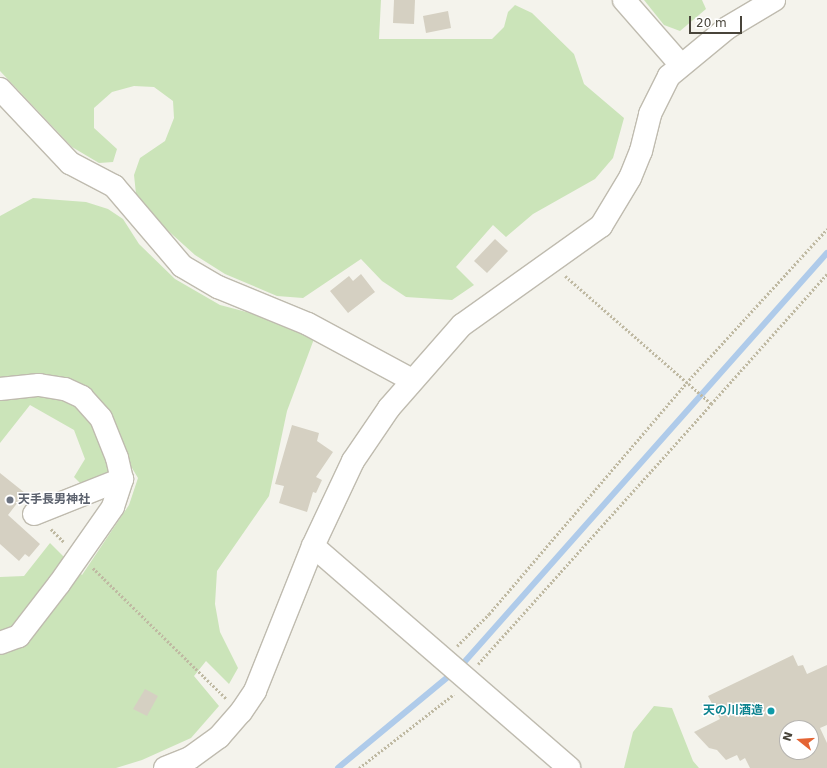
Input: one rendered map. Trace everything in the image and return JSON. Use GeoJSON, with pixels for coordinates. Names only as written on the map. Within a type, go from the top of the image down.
{"type":"FeatureCollection","features":[{"type":"Feature","properties":{"kind":"street"},"geometry":{"type":"LineString","coordinates":[[624,0],[680,64]]}},
{"type":"Feature","properties":{"kind":"street"},"geometry":{"type":"LineString","coordinates":[[165,768],[190,758],[219,737],[241,712],[255,690],[313,546],[353,461],[389,408],[412,380],[462,325],[601,226],[630,178],[641,151],[650,114],[658,96],[670,76],[680,64],[727,28],[774,0]]}},
{"type":"Feature","properties":{"kind":"street"},"geometry":{"type":"LineString","coordinates":[[0,89],[70,163],[114,186],[182,266],[218,287],[308,324],[412,380]]}},
{"type":"Feature","properties":{"kind":"street"},"geometry":{"type":"LineString","coordinates":[[0,389],[39,385],[65,389],[82,397],[101,418],[117,458],[122,479],[113,507],[19,636],[0,643]]}},
{"type":"Feature","properties":{"kind":"street"},"geometry":{"type":"LineString","coordinates":[[41,520],[122,479]]}},
{"type":"Feature","properties":{"kind":"street"},"geometry":{"type":"LineString","coordinates":[[313,546],[569,768]]}},
{"type":"Feature","properties":{"kind":"path"},"geometry":{"type":"LineString","coordinates":[[359,768],[449,700],[455,669],[489,614],[686,383],[827,229]]}},
{"type":"Feature","properties":{"kind":"path"},"geometry":{"type":"LineString","coordinates":[[550,262],[711,404]]}},
{"type":"Feature","properties":{"kind":"path"},"geometry":{"type":"LineString","coordinates":[[455,669],[481,660],[827,274]]}},
{"type":"Feature","properties":{"kind":"path"},"geometry":{"type":"LineString","coordinates":[[41,520],[211,682]]}},
{"type":"Feature","properties":{"kind":"green space"},"geometry":{"type":"Polygon","coordinates":[[[0,0],[381,0],[379,39],[492,39],[504,27],[508,12],[515,5],[532,13],[574,54],[584,84],[624,118],[613,158],[595,179],[533,214],[506,237],[493,225],[456,267],[474,285],[452,300],[406,297],[382,281],[361,259],[303,298],[277,296],[225,274],[195,255],[164,227],[136,194],[134,175],[140,158],[165,141],[174,118],[173,101],[154,87],[134,86],[112,92],[94,108],[94,128],[117,149],[113,162],[99,163],[72,147],[0,71],[0,0]]]}},
{"type":"Feature","properties":{"kind":"green space"},"geometry":{"type":"Polygon","coordinates":[[[644,0],[702,0],[706,9],[680,31],[664,25],[644,0]]]}},
{"type":"Feature","properties":{"kind":"green space"},"geometry":{"type":"Polygon","coordinates":[[[33,198],[86,202],[108,209],[123,219],[139,244],[175,279],[220,305],[258,315],[314,339],[287,411],[269,496],[217,571],[215,604],[220,632],[238,668],[229,684],[206,661],[194,676],[219,706],[191,738],[142,760],[116,768],[0,768],[0,577],[24,576],[50,543],[82,575],[129,505],[138,478],[129,463],[82,485],[74,477],[85,459],[74,430],[30,405],[0,443],[0,216],[33,198]]]}},
{"type":"Feature","properties":{"kind":"green space"},"geometry":{"type":"Polygon","coordinates":[[[654,706],[672,708],[693,761],[699,768],[624,768],[633,732],[654,706]]]}},
{"type":"Feature","properties":{"kind":"building"},"geometry":{"type":"Polygon","coordinates":[[[394,0],[415,0],[414,24],[393,23],[394,0]]]}},
{"type":"Feature","properties":{"kind":"building"},"geometry":{"type":"Polygon","coordinates":[[[448,11],[451,28],[426,33],[423,16],[448,11]]]}},
{"type":"Feature","properties":{"kind":"building"},"geometry":{"type":"Polygon","coordinates":[[[495,239],[508,251],[487,273],[474,261],[495,239]]]}},
{"type":"Feature","properties":{"kind":"building"},"geometry":{"type":"Polygon","coordinates":[[[361,274],[375,292],[348,313],[330,291],[349,276],[353,281],[361,274]]]}},
{"type":"Feature","properties":{"kind":"building"},"geometry":{"type":"Polygon","coordinates":[[[292,425],[319,433],[317,441],[333,452],[316,477],[322,480],[316,493],[313,492],[307,512],[279,503],[284,486],[275,484],[292,425]]]}},
{"type":"Feature","properties":{"kind":"building"},"geometry":{"type":"Polygon","coordinates":[[[0,473],[25,493],[8,515],[40,544],[29,557],[25,554],[19,561],[0,544],[0,473]]]}},
{"type":"Feature","properties":{"kind":"building","name":"天の川酒造"},"geometry":{"type":"Polygon","coordinates":[[[793,655],[798,666],[803,665],[807,674],[827,665],[827,725],[820,728],[827,743],[827,768],[750,768],[745,758],[740,761],[737,755],[726,760],[717,750],[709,748],[694,732],[720,719],[708,696],[793,655]]]}},
{"type":"Feature","properties":{"kind":"building"},"geometry":{"type":"Polygon","coordinates":[[[145,689],[158,696],[147,716],[133,709],[145,689]]]}},
{"type":"Feature","properties":{"kind":"waterway"},"geometry":{"type":"LineString","coordinates":[[460,667],[827,253]]}},
{"type":"Feature","properties":{"kind":"waterway"},"geometry":{"type":"LineString","coordinates":[[338,768],[453,673]]}},
{"type":"Feature","properties":{"kind":"place","name":"天手長男神社"},"geometry":{"type":"Point","coordinates":[10,500]}},
{"type":"Feature","properties":{"kind":"place","name":"天の川酒造"},"geometry":{"type":"Point","coordinates":[771,711]}}]}
